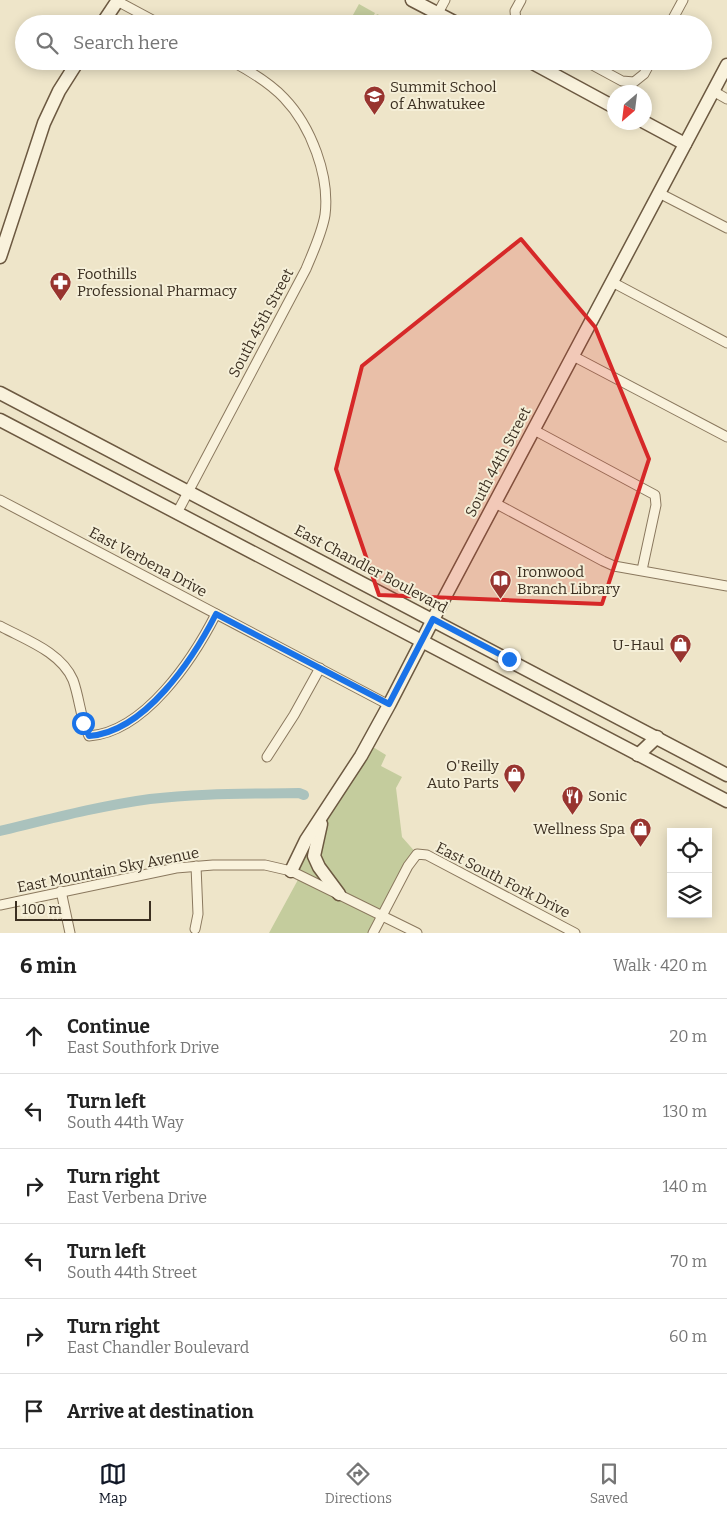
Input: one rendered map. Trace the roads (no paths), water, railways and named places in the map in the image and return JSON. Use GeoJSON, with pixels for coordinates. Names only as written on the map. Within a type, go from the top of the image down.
{"type":"FeatureCollection","features":[{"type":"Feature","properties":{"kind":"main road"},"geometry":{"type":"LineString","coordinates":[[412,0],[442,15]]}},
{"type":"Feature","properties":{"kind":"main road"},"geometry":{"type":"LineString","coordinates":[[108,15],[118,1]]}},
{"type":"Feature","properties":{"kind":"main road","name":"South 44th Street"},"geometry":{"type":"LineString","coordinates":[[291,871],[306,840],[361,756],[727,65]]}},
{"type":"Feature","properties":{"kind":"main road"},"geometry":{"type":"LineString","coordinates":[[0,257],[44,123],[59,91],[72,70]]}},
{"type":"Feature","properties":{"kind":"main road"},"geometry":{"type":"LineString","coordinates":[[546,70],[607,102]]}},
{"type":"Feature","properties":{"kind":"main road"},"geometry":{"type":"LineString","coordinates":[[652,126],[685,144]]}},
{"type":"Feature","properties":{"kind":"main road","name":"East Chandler Boulevard"},"geometry":{"type":"LineString","coordinates":[[0,393],[727,775]]}},
{"type":"Feature","properties":{"kind":"main road"},"geometry":{"type":"LineString","coordinates":[[0,420],[727,801]]}},
{"type":"Feature","properties":{"kind":"main road"},"geometry":{"type":"LineString","coordinates":[[638,755],[656,737]]}},
{"type":"Feature","properties":{"kind":"main road"},"geometry":{"type":"LineString","coordinates":[[324,812],[314,856],[339,894]]}},
{"type":"Feature","properties":{"kind":"street"},"geometry":{"type":"LineString","coordinates":[[438,13],[445,0]]}},
{"type":"Feature","properties":{"kind":"street"},"geometry":{"type":"LineString","coordinates":[[516,15],[515,11],[522,0]]}},
{"type":"Feature","properties":{"kind":"street"},"geometry":{"type":"LineString","coordinates":[[118,1],[144,15]]}},
{"type":"Feature","properties":{"kind":"street"},"geometry":{"type":"LineString","coordinates":[[674,15],[681,1]]}},
{"type":"Feature","properties":{"kind":"street","name":"South 45th Street"},"geometry":{"type":"LineString","coordinates":[[177,513],[306,269],[320,235],[325,215],[325,190],[321,163],[310,137],[296,112],[284,98],[258,76],[247,70]]}},
{"type":"Feature","properties":{"kind":"street"},"geometry":{"type":"LineString","coordinates":[[602,70],[622,81],[634,82],[646,70]]}},
{"type":"Feature","properties":{"kind":"street"},"geometry":{"type":"LineString","coordinates":[[713,91],[727,99]]}},
{"type":"Feature","properties":{"kind":"street"},"geometry":{"type":"LineString","coordinates":[[659,193],[727,228]]}},
{"type":"Feature","properties":{"kind":"street"},"geometry":{"type":"LineString","coordinates":[[612,282],[727,343]]}},
{"type":"Feature","properties":{"kind":"street"},"geometry":{"type":"LineString","coordinates":[[573,356],[727,437]]}},
{"type":"Feature","properties":{"kind":"street"},"geometry":{"type":"LineString","coordinates":[[534,430],[655,495],[656,505],[642,570]]}},
{"type":"Feature","properties":{"kind":"street","name":"East Verbena Drive"},"geometry":{"type":"LineString","coordinates":[[0,500],[389,704]]}},
{"type":"Feature","properties":{"kind":"street"},"geometry":{"type":"LineString","coordinates":[[495,503],[614,566],[727,583]]}},
{"type":"Feature","properties":{"kind":"street"},"geometry":{"type":"LineString","coordinates":[[0,626],[47,651],[62,663],[72,679],[83,723],[89,736],[102,735],[122,727],[138,717],[183,670],[200,645],[216,614]]}},
{"type":"Feature","properties":{"kind":"street"},"geometry":{"type":"LineString","coordinates":[[267,757],[294,715],[320,668]]}},
{"type":"Feature","properties":{"kind":"street","name":"East South Fork Drive"},"geometry":{"type":"LineString","coordinates":[[382,916],[408,866],[417,854],[427,855],[575,933]]}},
{"type":"Feature","properties":{"kind":"street","name":"East Mountain Sky Avenue"},"geometry":{"type":"LineString","coordinates":[[0,905],[176,868],[213,865],[265,865],[291,871],[417,933]]}},
{"type":"Feature","properties":{"kind":"street"},"geometry":{"type":"LineString","coordinates":[[195,929],[198,914],[196,866]]}},
{"type":"Feature","properties":{"kind":"street"},"geometry":{"type":"LineString","coordinates":[[61,891],[70,933]]}},
{"type":"Feature","properties":{"kind":"street"},"geometry":{"type":"LineString","coordinates":[[372,933],[382,916]]}},
{"type":"Feature","properties":{"kind":"waterway"},"geometry":{"type":"LineString","coordinates":[[0,831],[93,809],[150,799],[224,794],[299,793],[304,795]]}},
{"type":"Feature","properties":{"kind":"place","name":"Summit School of Ahwatukee"},"geometry":{"type":"Point","coordinates":[374,115]}},
{"type":"Feature","properties":{"kind":"place","name":"Foothills Professional Pharmacy"},"geometry":{"type":"Point","coordinates":[61,302]}},
{"type":"Feature","properties":{"kind":"place","name":"Ironwood Branch Library"},"geometry":{"type":"Point","coordinates":[501,600]}},
{"type":"Feature","properties":{"kind":"place","name":"U-Haul"},"geometry":{"type":"Point","coordinates":[680,664]}},
{"type":"Feature","properties":{"kind":"place","name":"O'Reilly Auto Parts"},"geometry":{"type":"Point","coordinates":[515,794]}},
{"type":"Feature","properties":{"kind":"place","name":"Sonic"},"geometry":{"type":"Point","coordinates":[572,815]}},
{"type":"Feature","properties":{"kind":"place","name":"Wellness Spa"},"geometry":{"type":"Point","coordinates":[641,848]}}]}
